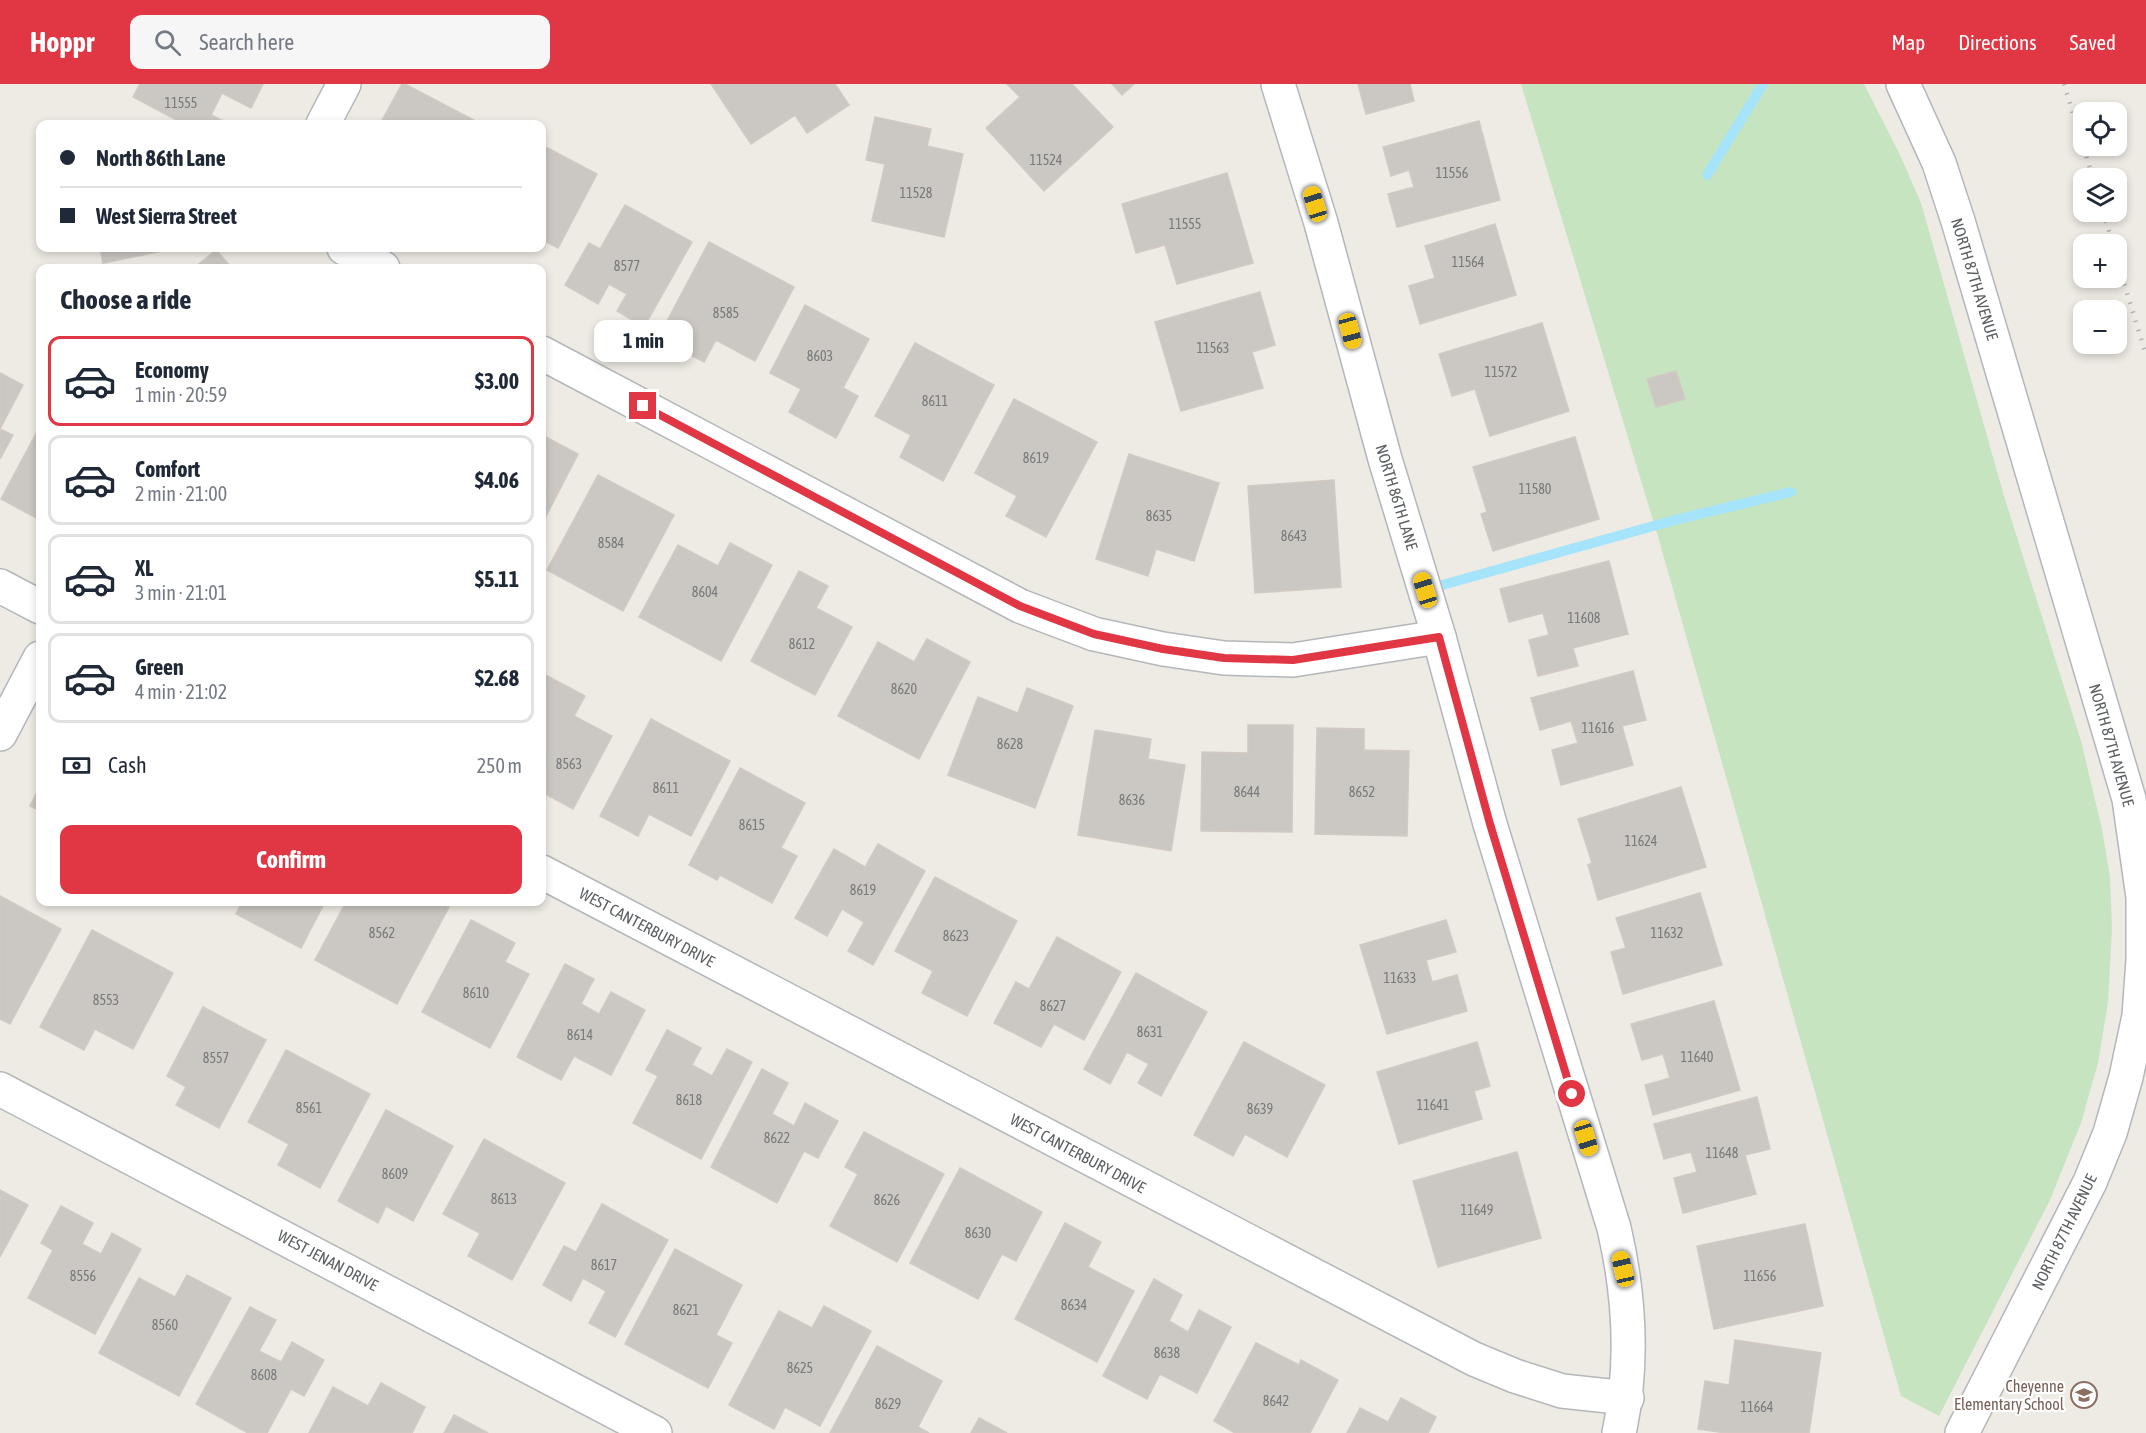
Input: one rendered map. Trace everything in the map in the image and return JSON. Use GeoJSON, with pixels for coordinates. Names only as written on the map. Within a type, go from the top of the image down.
{"type":"FeatureCollection","features":[{"type":"Feature","properties":{"kind":"street"},"geometry":{"type":"LineString","coordinates":[[324,120],[344,84]]}},
{"type":"Feature","properties":{"kind":"street","name":"NORTH 86TH LANE"},"geometry":{"type":"LineString","coordinates":[[1278,84],[1321,224],[1385,459],[1439,637],[1490,824],[1614,1228],[1623,1269],[1629,1332],[1627,1398],[1619,1433]]}},
{"type":"Feature","properties":{"kind":"street","name":"NORTH 87TH AVENUE"},"geometry":{"type":"LineString","coordinates":[[1903,84],[1939,163],[1958,221],[2129,799],[2143,897],[2143,960],[2139,1016],[2126,1077],[2110,1133],[2072,1220],[1962,1433]]}},
{"type":"Feature","properties":{"kind":"street"},"geometry":{"type":"LineString","coordinates":[[352,252],[375,264]]}},
{"type":"Feature","properties":{"kind":"street"},"geometry":{"type":"LineString","coordinates":[[546,355],[1020,606],[1094,634],[1163,649],[1224,658],[1293,660],[1439,637]]}},
{"type":"Feature","properties":{"kind":"street"},"geometry":{"type":"LineString","coordinates":[[0,586],[36,605]]}},
{"type":"Feature","properties":{"kind":"street"},"geometry":{"type":"LineString","coordinates":[[0,734],[36,666]]}},
{"type":"Feature","properties":{"kind":"street","name":"WEST CANTERBURY DRIVE"},"geometry":{"type":"LineString","coordinates":[[546,874],[1474,1359],[1515,1376],[1562,1391],[1627,1398]]}},
{"type":"Feature","properties":{"kind":"street","name":"WEST JENAN DRIVE"},"geometry":{"type":"LineString","coordinates":[[0,1089],[655,1433]]}},
{"type":"Feature","properties":{"kind":"green space"},"geometry":{"type":"Polygon","coordinates":[[[1521,84],[1864,84],[1921,203],[2004,496],[2081,741],[2102,829],[2110,877],[2112,929],[2108,1002],[2098,1063],[2081,1123],[2050,1200],[1939,1416],[1901,1396],[1659,540],[1521,84]]]}},
{"type":"Feature","properties":{"kind":"building"},"geometry":{"type":"Polygon","coordinates":[[[140,84],[263,84],[251,108],[222,93],[211,115],[221,120],[176,120],[133,97],[140,84]]]}},
{"type":"Feature","properties":{"kind":"building"},"geometry":{"type":"Polygon","coordinates":[[[402,84],[405,84],[473,120],[382,120],[402,84]]]}},
{"type":"Feature","properties":{"kind":"building"},"geometry":{"type":"Polygon","coordinates":[[[711,84],[835,84],[849,105],[807,133],[795,115],[751,144],[711,84]]]}},
{"type":"Feature","properties":{"kind":"building"},"geometry":{"type":"Polygon","coordinates":[[[1007,84],[1072,84],[1113,127],[1044,191],[986,128],[1020,97],[1007,84]]]}},
{"type":"Feature","properties":{"kind":"building"},"geometry":{"type":"Polygon","coordinates":[[[1112,84],[1134,84],[1122,95],[1112,84]]]}},
{"type":"Feature","properties":{"kind":"building"},"geometry":{"type":"Polygon","coordinates":[[[1358,84],[1410,84],[1414,101],[1366,114],[1358,84]]]}},
{"type":"Feature","properties":{"kind":"building"},"geometry":{"type":"Polygon","coordinates":[[[875,117],[931,129],[927,146],[963,154],[944,237],[872,221],[885,164],[866,160],[875,117]]]}},
{"type":"Feature","properties":{"kind":"building"},"geometry":{"type":"Polygon","coordinates":[[[1479,121],[1500,200],[1397,227],[1388,194],[1414,187],[1409,170],[1391,176],[1383,147],[1479,121]]]}},
{"type":"Feature","properties":{"kind":"building"},"geometry":{"type":"Polygon","coordinates":[[[546,147],[597,174],[558,248],[546,242],[546,147]]]}},
{"type":"Feature","properties":{"kind":"building"},"geometry":{"type":"Polygon","coordinates":[[[1227,173],[1253,263],[1177,284],[1165,245],[1136,253],[1122,204],[1227,173]]]}},
{"type":"Feature","properties":{"kind":"building"},"geometry":{"type":"Polygon","coordinates":[[[625,205],[692,242],[644,327],[617,311],[627,294],[609,284],[598,304],[565,285],[589,243],[600,249],[625,205]]]}},
{"type":"Feature","properties":{"kind":"building"},"geometry":{"type":"Polygon","coordinates":[[[1495,224],[1516,295],[1420,324],[1409,286],[1435,278],[1425,246],[1495,224]]]}},
{"type":"Feature","properties":{"kind":"building"},"geometry":{"type":"Polygon","coordinates":[[[709,242],[794,287],[755,361],[716,340],[704,362],[658,338],[709,242]]]}},
{"type":"Feature","properties":{"kind":"building"},"geometry":{"type":"Polygon","coordinates":[[[101,252],[157,252],[103,263],[101,252]]]}},
{"type":"Feature","properties":{"kind":"building"},"geometry":{"type":"Polygon","coordinates":[[[214,252],[218,252],[228,264],[199,264],[214,252]]]}},
{"type":"Feature","properties":{"kind":"building"},"geometry":{"type":"Polygon","coordinates":[[[1260,292],[1275,345],[1252,352],[1263,388],[1181,411],[1155,322],[1260,292]]]}},
{"type":"Feature","properties":{"kind":"building"},"geometry":{"type":"Polygon","coordinates":[[[805,305],[869,339],[843,388],[858,396],[836,438],[789,412],[801,389],[770,373],[805,305]]]}},
{"type":"Feature","properties":{"kind":"building"},"geometry":{"type":"Polygon","coordinates":[[[1542,323],[1569,411],[1490,436],[1475,389],[1452,396],[1439,354],[1542,323]]]}},
{"type":"Feature","properties":{"kind":"building"},"geometry":{"type":"Polygon","coordinates":[[[915,343],[994,385],[943,481],[900,457],[911,435],[875,416],[915,343]]]}},
{"type":"Feature","properties":{"kind":"building"},"geometry":{"type":"Polygon","coordinates":[[[1676,371],[1685,399],[1656,407],[1647,379],[1676,371]]]}},
{"type":"Feature","properties":{"kind":"building"},"geometry":{"type":"Polygon","coordinates":[[[0,373],[23,385],[0,429],[0,373]]]}},
{"type":"Feature","properties":{"kind":"building"},"geometry":{"type":"Polygon","coordinates":[[[1014,399],[1097,442],[1046,537],[1006,516],[1017,496],[975,473],[1014,399]]]}},
{"type":"Feature","properties":{"kind":"building"},"geometry":{"type":"Polygon","coordinates":[[[0,429],[13,435],[0,459],[0,429]]]}},
{"type":"Feature","properties":{"kind":"building"},"geometry":{"type":"Polygon","coordinates":[[[36,433],[36,518],[1,499],[36,433]]]}},
{"type":"Feature","properties":{"kind":"building"},"geometry":{"type":"Polygon","coordinates":[[[546,437],[578,454],[546,516],[546,437]]]}},
{"type":"Feature","properties":{"kind":"building"},"geometry":{"type":"Polygon","coordinates":[[[1575,437],[1599,519],[1493,551],[1481,514],[1487,512],[1473,467],[1575,437]]]}},
{"type":"Feature","properties":{"kind":"building"},"geometry":{"type":"Polygon","coordinates":[[[1129,454],[1219,483],[1194,561],[1156,549],[1148,576],[1096,559],[1129,454]]]}},
{"type":"Feature","properties":{"kind":"building"},"geometry":{"type":"Polygon","coordinates":[[[598,475],[674,515],[623,611],[547,570],[598,475]]]}},
{"type":"Feature","properties":{"kind":"building"},"geometry":{"type":"Polygon","coordinates":[[[1334,480],[1341,587],[1255,593],[1248,486],[1334,480]]]}},
{"type":"Feature","properties":{"kind":"building"},"geometry":{"type":"Polygon","coordinates":[[[730,543],[772,565],[721,661],[639,617],[678,545],[718,566],[730,543]]]}},
{"type":"Feature","properties":{"kind":"building"},"geometry":{"type":"Polygon","coordinates":[[[1609,561],[1628,634],[1573,648],[1578,666],[1538,676],[1529,640],[1549,635],[1543,613],[1509,622],[1500,589],[1609,561]]]}},
{"type":"Feature","properties":{"kind":"building"},"geometry":{"type":"Polygon","coordinates":[[[799,571],[828,586],[816,608],[852,627],[815,695],[751,661],[799,571]]]}},
{"type":"Feature","properties":{"kind":"building"},"geometry":{"type":"Polygon","coordinates":[[[927,639],[970,662],[919,759],[838,716],[878,642],[914,662],[927,639]]]}},
{"type":"Feature","properties":{"kind":"building"},"geometry":{"type":"Polygon","coordinates":[[[1633,671],[1646,720],[1622,726],[1633,765],[1561,785],[1552,750],[1578,743],[1571,721],[1540,730],[1531,698],[1633,671]]]}},
{"type":"Feature","properties":{"kind":"building"},"geometry":{"type":"Polygon","coordinates":[[[546,675],[585,696],[574,716],[612,736],[573,809],[546,794],[546,675]]]}},
{"type":"Feature","properties":{"kind":"building"},"geometry":{"type":"Polygon","coordinates":[[[1027,688],[1073,706],[1035,808],[948,775],[978,697],[1018,713],[1027,688]]]}},
{"type":"Feature","properties":{"kind":"building"},"geometry":{"type":"Polygon","coordinates":[[[651,719],[730,761],[691,836],[649,814],[638,836],[600,816],[651,719]]]}},
{"type":"Feature","properties":{"kind":"building"},"geometry":{"type":"Polygon","coordinates":[[[1248,725],[1293,725],[1292,832],[1201,831],[1202,752],[1248,753],[1248,725]]]}},
{"type":"Feature","properties":{"kind":"building"},"geometry":{"type":"Polygon","coordinates":[[[1317,728],[1364,729],[1364,750],[1409,751],[1407,836],[1315,834],[1317,728]]]}},
{"type":"Feature","properties":{"kind":"building"},"geometry":{"type":"Polygon","coordinates":[[[1095,730],[1151,739],[1148,759],[1185,765],[1171,851],[1078,835],[1095,730]]]}},
{"type":"Feature","properties":{"kind":"building"},"geometry":{"type":"Polygon","coordinates":[[[740,768],[805,803],[781,848],[797,856],[772,903],[720,875],[717,880],[689,865],[740,768]]]}},
{"type":"Feature","properties":{"kind":"building"},"geometry":{"type":"Polygon","coordinates":[[[1681,787],[1706,867],[1598,900],[1588,865],[1592,863],[1578,819],[1681,787]]]}},
{"type":"Feature","properties":{"kind":"building"},"geometry":{"type":"Polygon","coordinates":[[[36,794],[36,809],[30,806],[36,794]]]}},
{"type":"Feature","properties":{"kind":"building"},"geometry":{"type":"Polygon","coordinates":[[[878,844],[925,871],[873,965],[848,951],[864,922],[842,909],[827,936],[795,918],[834,849],[865,867],[878,844]]]}},
{"type":"Feature","properties":{"kind":"building"},"geometry":{"type":"Polygon","coordinates":[[[935,877],[1017,921],[967,1016],[922,993],[933,971],[895,951],[935,877]]]}},
{"type":"Feature","properties":{"kind":"building"},"geometry":{"type":"Polygon","coordinates":[[[1700,893],[1722,965],[1623,994],[1611,952],[1626,948],[1616,918],[1700,893]]]}},
{"type":"Feature","properties":{"kind":"building"},"geometry":{"type":"Polygon","coordinates":[[[0,896],[61,929],[10,1024],[0,1019],[0,896]]]}},
{"type":"Feature","properties":{"kind":"building"},"geometry":{"type":"Polygon","coordinates":[[[240,906],[323,906],[301,948],[236,914],[240,906]]]}},
{"type":"Feature","properties":{"kind":"building"},"geometry":{"type":"Polygon","coordinates":[[[344,906],[449,907],[397,1004],[315,960],[344,906]]]}},
{"type":"Feature","properties":{"kind":"building"},"geometry":{"type":"Polygon","coordinates":[[[471,920],[515,943],[505,962],[529,974],[490,1048],[422,1012],[471,920]]]}},
{"type":"Feature","properties":{"kind":"building"},"geometry":{"type":"Polygon","coordinates":[[[1446,920],[1456,952],[1426,960],[1432,982],[1457,975],[1467,1011],[1387,1034],[1360,945],[1446,920]]]}},
{"type":"Feature","properties":{"kind":"building"},"geometry":{"type":"Polygon","coordinates":[[[92,930],[173,973],[133,1049],[95,1029],[84,1050],[40,1027],[92,930]]]}},
{"type":"Feature","properties":{"kind":"building"},"geometry":{"type":"Polygon","coordinates":[[[1057,937],[1121,972],[1084,1040],[1054,1024],[1041,1047],[994,1023],[1016,982],[1029,989],[1057,937]]]}},
{"type":"Feature","properties":{"kind":"building"},"geometry":{"type":"Polygon","coordinates":[[[565,964],[594,979],[581,1004],[599,1014],[611,992],[645,1010],[611,1075],[574,1056],[561,1080],[517,1057],[565,964]]]}},
{"type":"Feature","properties":{"kind":"building"},"geometry":{"type":"Polygon","coordinates":[[[1136,973],[1207,1012],[1161,1096],[1138,1083],[1149,1064],[1127,1052],[1110,1084],[1084,1069],[1136,973]]]}},
{"type":"Feature","properties":{"kind":"building"},"geometry":{"type":"Polygon","coordinates":[[[1714,1001],[1740,1090],[1653,1115],[1645,1085],[1670,1078],[1663,1054],[1642,1060],[1631,1024],[1714,1001]]]}},
{"type":"Feature","properties":{"kind":"building"},"geometry":{"type":"Polygon","coordinates":[[[203,1007],[266,1040],[219,1128],[176,1105],[186,1087],[167,1076],[203,1007]]]}},
{"type":"Feature","properties":{"kind":"building"},"geometry":{"type":"Polygon","coordinates":[[[667,1030],[701,1048],[692,1065],[712,1076],[727,1049],[752,1062],[701,1159],[633,1123],[658,1076],[646,1070],[667,1030]]]}},
{"type":"Feature","properties":{"kind":"building"},"geometry":{"type":"Polygon","coordinates":[[[1244,1042],[1325,1085],[1287,1157],[1245,1134],[1233,1156],[1194,1135],[1244,1042]]]}},
{"type":"Feature","properties":{"kind":"building"},"geometry":{"type":"Polygon","coordinates":[[[1477,1042],[1490,1086],[1474,1091],[1482,1119],[1399,1144],[1377,1072],[1477,1042]]]}},
{"type":"Feature","properties":{"kind":"building"},"geometry":{"type":"Polygon","coordinates":[[[286,1050],[370,1094],[320,1188],[278,1165],[289,1144],[248,1122],[286,1050]]]}},
{"type":"Feature","properties":{"kind":"building"},"geometry":{"type":"Polygon","coordinates":[[[762,1069],[788,1083],[772,1114],[794,1126],[805,1103],[838,1121],[818,1158],[804,1151],[777,1203],[711,1167],[762,1069]]]}},
{"type":"Feature","properties":{"kind":"building"},"geometry":{"type":"Polygon","coordinates":[[[1757,1097],[1770,1149],[1745,1155],[1756,1194],[1683,1213],[1674,1178],[1697,1172],[1691,1152],[1664,1159],[1654,1124],[1757,1097]]]}},
{"type":"Feature","properties":{"kind":"building"},"geometry":{"type":"Polygon","coordinates":[[[386,1110],[453,1146],[413,1221],[386,1206],[378,1223],[338,1201],[386,1110]]]}},
{"type":"Feature","properties":{"kind":"building"},"geometry":{"type":"Polygon","coordinates":[[[864,1132],[944,1174],[897,1262],[830,1226],[858,1174],[845,1167],[864,1132]]]}},
{"type":"Feature","properties":{"kind":"building"},"geometry":{"type":"Polygon","coordinates":[[[484,1139],[565,1183],[512,1280],[468,1256],[480,1233],[443,1214],[484,1139]]]}},
{"type":"Feature","properties":{"kind":"building"},"geometry":{"type":"Polygon","coordinates":[[[1517,1152],[1541,1238],[1438,1267],[1413,1181],[1517,1152]]]}},
{"type":"Feature","properties":{"kind":"building"},"geometry":{"type":"Polygon","coordinates":[[[960,1168],[1042,1212],[1016,1261],[1002,1254],[978,1299],[910,1263],[960,1168]]]}},
{"type":"Feature","properties":{"kind":"building"},"geometry":{"type":"Polygon","coordinates":[[[0,1190],[28,1205],[0,1257],[0,1190]]]}},
{"type":"Feature","properties":{"kind":"building"},"geometry":{"type":"Polygon","coordinates":[[[602,1204],[668,1240],[615,1337],[589,1323],[606,1291],[583,1278],[571,1301],[543,1285],[564,1246],[576,1252],[602,1204]]]}},
{"type":"Feature","properties":{"kind":"building"},"geometry":{"type":"Polygon","coordinates":[[[61,1206],[93,1223],[82,1244],[101,1254],[112,1233],[141,1249],[95,1334],[28,1298],[53,1250],[41,1243],[61,1206]]]}},
{"type":"Feature","properties":{"kind":"building"},"geometry":{"type":"Polygon","coordinates":[[[1065,1223],[1101,1242],[1088,1267],[1134,1291],[1097,1362],[1015,1319],[1065,1223]]]}},
{"type":"Feature","properties":{"kind":"building"},"geometry":{"type":"Polygon","coordinates":[[[1805,1224],[1823,1306],[1714,1329],[1697,1246],[1805,1224]]]}},
{"type":"Feature","properties":{"kind":"building"},"geometry":{"type":"Polygon","coordinates":[[[675,1249],[742,1285],[716,1335],[732,1343],[708,1388],[625,1344],[675,1249]]]}},
{"type":"Feature","properties":{"kind":"building"},"geometry":{"type":"Polygon","coordinates":[[[187,1275],[231,1298],[179,1396],[99,1353],[139,1278],[175,1297],[187,1275]]]}},
{"type":"Feature","properties":{"kind":"building"},"geometry":{"type":"Polygon","coordinates":[[[1154,1279],[1182,1295],[1169,1321],[1188,1332],[1199,1310],[1231,1327],[1197,1393],[1160,1374],[1147,1399],[1103,1376],[1154,1279]]]}},
{"type":"Feature","properties":{"kind":"building"},"geometry":{"type":"Polygon","coordinates":[[[824,1306],[871,1331],[820,1426],[785,1407],[774,1429],[729,1405],[779,1311],[812,1328],[824,1306]]]}},
{"type":"Feature","properties":{"kind":"building"},"geometry":{"type":"Polygon","coordinates":[[[250,1307],[276,1320],[259,1351],[281,1362],[292,1342],[324,1360],[304,1396],[291,1389],[267,1433],[248,1433],[196,1404],[250,1307]]]}},
{"type":"Feature","properties":{"kind":"building"},"geometry":{"type":"Polygon","coordinates":[[[1735,1340],[1821,1353],[1809,1433],[1726,1433],[1698,1429],[1705,1381],[1729,1385],[1735,1340]]]}},
{"type":"Feature","properties":{"kind":"building"},"geometry":{"type":"Polygon","coordinates":[[[1256,1343],[1299,1365],[1301,1360],[1338,1380],[1310,1433],[1235,1433],[1214,1421],[1256,1343]]]}},
{"type":"Feature","properties":{"kind":"building"},"geometry":{"type":"Polygon","coordinates":[[[877,1346],[942,1381],[918,1427],[929,1433],[830,1433],[877,1346]]]}},
{"type":"Feature","properties":{"kind":"building"},"geometry":{"type":"Polygon","coordinates":[[[381,1383],[425,1407],[412,1433],[309,1433],[333,1387],[368,1406],[381,1383]]]}},
{"type":"Feature","properties":{"kind":"building"},"geometry":{"type":"Polygon","coordinates":[[[1401,1398],[1436,1417],[1428,1433],[1347,1433],[1360,1408],[1388,1422],[1401,1398]]]}},
{"type":"Feature","properties":{"kind":"building"},"geometry":{"type":"Polygon","coordinates":[[[454,1415],[488,1433],[444,1433],[454,1415]]]}},
{"type":"Feature","properties":{"kind":"building"},"geometry":{"type":"Polygon","coordinates":[[[979,1418],[1007,1433],[971,1433],[979,1418]]]}},
{"type":"Feature","properties":{"kind":"waterway"},"geometry":{"type":"LineString","coordinates":[[1707,175],[1763,84]]}},
{"type":"Feature","properties":{"kind":"waterway"},"geometry":{"type":"LineString","coordinates":[[1428,589],[1675,520],[1791,492]]}},
{"type":"Feature","properties":{"kind":"railway"},"geometry":{"type":"LineString","coordinates":[[2064,84],[2090,168]]}},
{"type":"Feature","properties":{"kind":"railway"},"geometry":{"type":"LineString","coordinates":[[2106,222],[2110,234]]}},
{"type":"Feature","properties":{"kind":"railway"},"geometry":{"type":"LineString","coordinates":[[2125,288],[2146,355]]}},
{"type":"Feature","properties":{"kind":"place","name":"Cheyenne Elementary School"},"geometry":{"type":"Point","coordinates":[2084,1395]}},
{"type":"Feature","properties":{"kind":"route"},"geometry":{"type":"LineString","coordinates":[[643,406],[1020,606],[1094,634],[1163,649],[1224,658],[1293,660],[1439,637],[1490,824],[1572,1094]]}}]}
